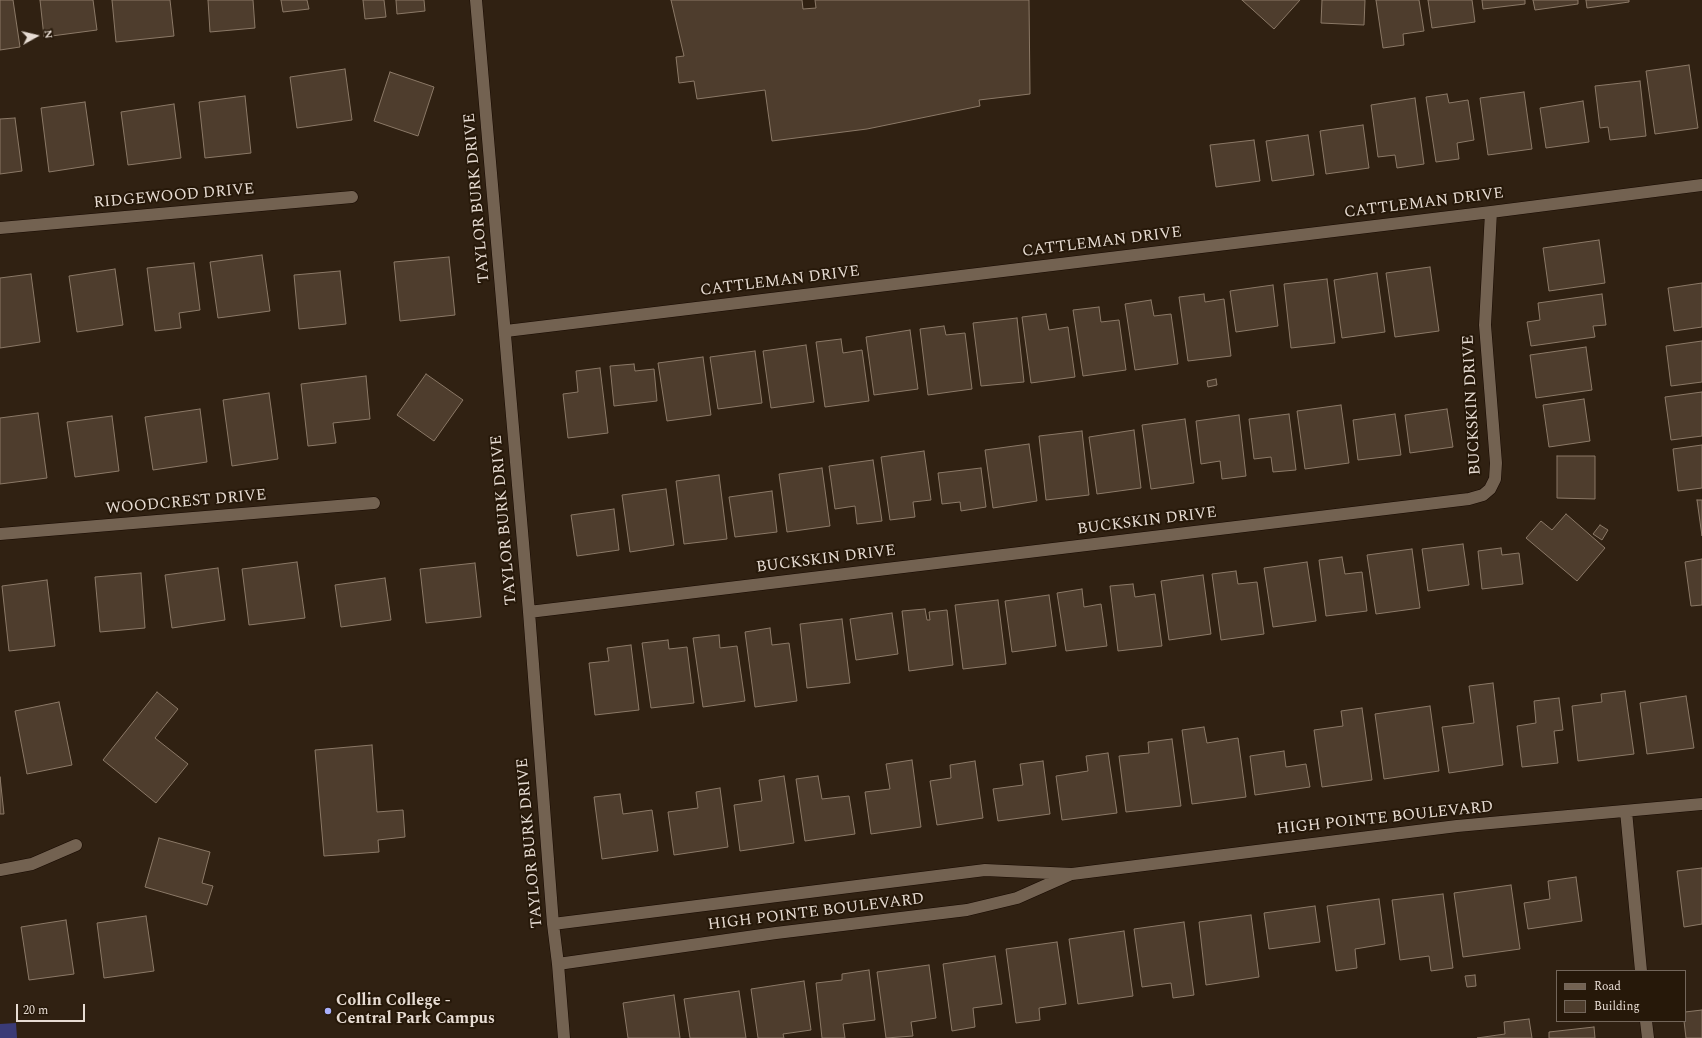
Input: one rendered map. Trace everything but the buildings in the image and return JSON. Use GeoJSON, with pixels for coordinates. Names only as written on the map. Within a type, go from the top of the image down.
{"type":"FeatureCollection","features":[{"type":"Feature","properties":{"kind":"street","name":"TAYLOR BURK DRIVE"},"geometry":{"type":"LineString","coordinates":[[476,0],[506,331],[553,924],[564,1038]]}},
{"type":"Feature","properties":{"kind":"street","name":"CATTLEMAN DRIVE"},"geometry":{"type":"LineString","coordinates":[[506,331],[1491,212],[1702,185]]}},
{"type":"Feature","properties":{"kind":"street","name":"RIDGEWOOD DRIVE"},"geometry":{"type":"LineString","coordinates":[[0,228],[352,197]]}},
{"type":"Feature","properties":{"kind":"street","name":"BUCKSKIN DRIVE"},"geometry":{"type":"LineString","coordinates":[[529,612],[1470,500],[1483,495],[1490,490],[1495,479],[1496,463],[1485,324],[1491,212]]}},
{"type":"Feature","properties":{"kind":"street","name":"WOODCREST DRIVE"},"geometry":{"type":"LineString","coordinates":[[0,534],[374,503]]}},
{"type":"Feature","properties":{"kind":"street","name":"HIGH POINTE BOULEVARD"},"geometry":{"type":"LineString","coordinates":[[553,924],[985,870],[1072,874],[1457,826],[1702,804]]}},
{"type":"Feature","properties":{"kind":"street"},"geometry":{"type":"LineString","coordinates":[[1626,811],[1641,970]]}},
{"type":"Feature","properties":{"kind":"street"},"geometry":{"type":"LineString","coordinates":[[0,870],[32,864],[76,844]]}},
{"type":"Feature","properties":{"kind":"street","name":"HIGH POINTE BOULEVARD"},"geometry":{"type":"LineString","coordinates":[[558,964],[776,933],[967,910],[1017,898],[1072,874]]}},
{"type":"Feature","properties":{"kind":"street"},"geometry":{"type":"LineString","coordinates":[[1646,1022],[1648,1038]]}},
{"type":"Feature","properties":{"kind":"shaded area"},"geometry":{"type":"Polygon","coordinates":[[[16,1023],[17,1038],[0,1038],[0,1024],[16,1023]]]}},
{"type":"Feature","properties":{"kind":"place","name":"Collin College - Central Park Campus"},"geometry":{"type":"Point","coordinates":[328,1011]}}]}
